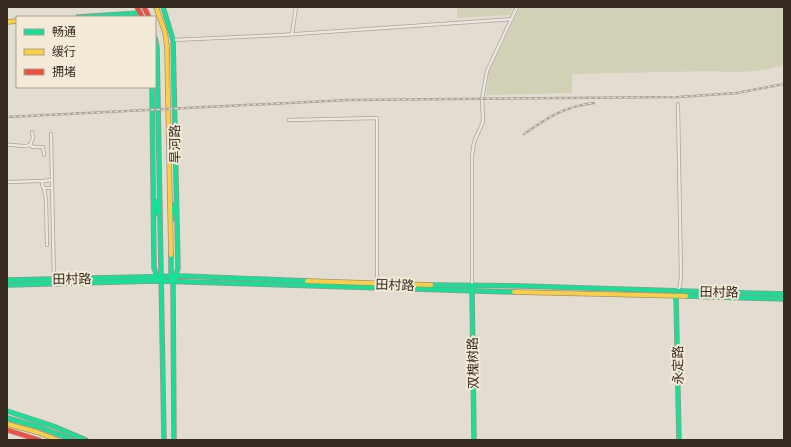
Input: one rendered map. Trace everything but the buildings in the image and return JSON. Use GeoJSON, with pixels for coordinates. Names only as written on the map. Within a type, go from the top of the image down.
{"type":"FeatureCollection","features":[{"type":"Feature","properties":{"kind":"main road"},"geometry":{"type":"LineString","coordinates":[[110,16],[141,15],[137,7]]}},
{"type":"Feature","properties":{"kind":"main road"},"geometry":{"type":"LineString","coordinates":[[144,7],[148,16]]}},
{"type":"Feature","properties":{"kind":"main road","name":"旱河路"},"geometry":{"type":"LineString","coordinates":[[156,7],[165,32],[167,47],[170,224],[173,276],[174,440]]}},
{"type":"Feature","properties":{"kind":"main road","name":"旱河路"},"geometry":{"type":"LineString","coordinates":[[163,7],[173,40],[178,268],[173,276]]}},
{"type":"Feature","properties":{"kind":"main road","name":"旱河路"},"geometry":{"type":"LineString","coordinates":[[156,42],[164,440]]}},
{"type":"Feature","properties":{"kind":"main road","name":"旱河路"},"geometry":{"type":"LineString","coordinates":[[152,88],[154,268],[160,276]]}},
{"type":"Feature","properties":{"kind":"main road"},"geometry":{"type":"LineString","coordinates":[[154,194],[160,221]]}},
{"type":"Feature","properties":{"kind":"main road"},"geometry":{"type":"LineString","coordinates":[[170,224],[177,197]]}},
{"type":"Feature","properties":{"kind":"main road","name":"田村路"},"geometry":{"type":"LineString","coordinates":[[7,280],[173,276],[377,284],[784,294]]}},
{"type":"Feature","properties":{"kind":"main road","name":"田村路"},"geometry":{"type":"LineString","coordinates":[[7,285],[173,282],[472,292],[784,299]]}},
{"type":"Feature","properties":{"kind":"main road","name":"双槐树路"},"geometry":{"type":"LineString","coordinates":[[472,286],[474,440]]}},
{"type":"Feature","properties":{"kind":"main road","name":"永定路"},"geometry":{"type":"LineString","coordinates":[[677,291],[678,440]]}},
{"type":"Feature","properties":{"kind":"main road"},"geometry":{"type":"LineString","coordinates":[[7,411],[53,426],[86,440]]}},
{"type":"Feature","properties":{"kind":"main road"},"geometry":{"type":"LineString","coordinates":[[7,418],[39,427],[73,440]]}},
{"type":"Feature","properties":{"kind":"main road"},"geometry":{"type":"LineString","coordinates":[[7,424],[37,432],[58,440]]}},
{"type":"Feature","properties":{"kind":"main road"},"geometry":{"type":"LineString","coordinates":[[7,430],[39,440]]}},
{"type":"Feature","properties":{"kind":"street"},"geometry":{"type":"LineString","coordinates":[[292,34],[296,7]]}},
{"type":"Feature","properties":{"kind":"street"},"geometry":{"type":"LineString","coordinates":[[472,286],[472,156],[474,142],[484,122],[482,99],[487,71],[517,7]]}},
{"type":"Feature","properties":{"kind":"street"},"geometry":{"type":"LineString","coordinates":[[173,40],[292,34],[512,19]]}},
{"type":"Feature","properties":{"kind":"street"},"geometry":{"type":"LineString","coordinates":[[677,291],[680,286],[681,276],[678,104]]}},
{"type":"Feature","properties":{"kind":"street"},"geometry":{"type":"LineString","coordinates":[[289,120],[377,118],[377,284]]}},
{"type":"Feature","properties":{"kind":"street"},"geometry":{"type":"LineString","coordinates":[[30,145],[32,132]]}},
{"type":"Feature","properties":{"kind":"street"},"geometry":{"type":"LineString","coordinates":[[51,134],[54,279]]}},
{"type":"Feature","properties":{"kind":"street"},"geometry":{"type":"LineString","coordinates":[[7,145],[14,144],[26,147],[30,145],[33,147],[43,147],[44,155]]}},
{"type":"Feature","properties":{"kind":"street"},"geometry":{"type":"LineString","coordinates":[[7,182],[52,180]]}},
{"type":"Feature","properties":{"kind":"street"},"geometry":{"type":"LineString","coordinates":[[43,181],[42,185],[46,200],[47,245]]}},
{"type":"Feature","properties":{"kind":"street"},"geometry":{"type":"LineString","coordinates":[[44,188],[52,188]]}},
{"type":"Feature","properties":{"kind":"shaded area"},"geometry":{"type":"Polygon","coordinates":[[[457,7],[514,7],[510,15],[457,18],[457,7]]]}},
{"type":"Feature","properties":{"kind":"shaded area"},"geometry":{"type":"Polygon","coordinates":[[[520,7],[784,7],[784,63],[782,66],[774,68],[741,72],[716,71],[572,74],[572,93],[486,95],[489,71],[520,7]]]}},
{"type":"Feature","properties":{"kind":"railway"},"geometry":{"type":"LineString","coordinates":[[7,117],[348,100],[678,97],[737,93],[784,84]]}},
{"type":"Feature","properties":{"kind":"railway"},"geometry":{"type":"LineString","coordinates":[[524,134],[565,110],[594,103]]}},
{"type":"Feature","properties":{"kind":"traffic: fast"},"geometry":{"type":"LineString","coordinates":[[163,7],[173,40],[178,268],[175,278]]}},
{"type":"Feature","properties":{"kind":"traffic: fast"},"geometry":{"type":"LineString","coordinates":[[94,16],[140,13]]}},
{"type":"Feature","properties":{"kind":"traffic: fast"},"geometry":{"type":"LineString","coordinates":[[156,42],[164,440]]}},
{"type":"Feature","properties":{"kind":"traffic: fast"},"geometry":{"type":"LineString","coordinates":[[152,88],[154,268],[158,278]]}},
{"type":"Feature","properties":{"kind":"traffic: fast"},"geometry":{"type":"LineString","coordinates":[[155,201],[159,215]]}},
{"type":"Feature","properties":{"kind":"traffic: fast"},"geometry":{"type":"LineString","coordinates":[[171,221],[175,204]]}},
{"type":"Feature","properties":{"kind":"traffic: fast"},"geometry":{"type":"LineString","coordinates":[[171,255],[171,272],[173,282],[174,440]]}},
{"type":"Feature","properties":{"kind":"traffic: fast"},"geometry":{"type":"LineString","coordinates":[[7,280],[183,276],[307,281]]}},
{"type":"Feature","properties":{"kind":"traffic: fast"},"geometry":{"type":"LineString","coordinates":[[7,285],[155,281],[514,292]]}},
{"type":"Feature","properties":{"kind":"traffic: fast"},"geometry":{"type":"LineString","coordinates":[[431,285],[522,286],[784,294]]}},
{"type":"Feature","properties":{"kind":"traffic: fast"},"geometry":{"type":"LineString","coordinates":[[472,289],[474,440]]}},
{"type":"Feature","properties":{"kind":"traffic: fast"},"geometry":{"type":"LineString","coordinates":[[676,295],[679,440]]}},
{"type":"Feature","properties":{"kind":"traffic: fast"},"geometry":{"type":"LineString","coordinates":[[686,296],[784,299]]}},
{"type":"Feature","properties":{"kind":"traffic: fast"},"geometry":{"type":"LineString","coordinates":[[7,411],[53,426],[86,440]]}},
{"type":"Feature","properties":{"kind":"traffic: fast"},"geometry":{"type":"LineString","coordinates":[[7,418],[39,427],[73,440]]}},
{"type":"Feature","properties":{"kind":"traffic: slow"},"geometry":{"type":"LineString","coordinates":[[156,7],[165,32],[167,47],[171,255]]}},
{"type":"Feature","properties":{"kind":"traffic: slow"},"geometry":{"type":"LineString","coordinates":[[7,22],[16,21]]}},
{"type":"Feature","properties":{"kind":"traffic: slow"},"geometry":{"type":"LineString","coordinates":[[307,281],[431,285]]}},
{"type":"Feature","properties":{"kind":"traffic: slow"},"geometry":{"type":"LineString","coordinates":[[514,292],[686,296]]}},
{"type":"Feature","properties":{"kind":"traffic: slow"},"geometry":{"type":"LineString","coordinates":[[7,424],[37,432],[58,440]]}},
{"type":"Feature","properties":{"kind":"traffic: jam"},"geometry":{"type":"LineString","coordinates":[[137,7],[142,16]]}},
{"type":"Feature","properties":{"kind":"traffic: jam"},"geometry":{"type":"LineString","coordinates":[[144,7],[148,16]]}},
{"type":"Feature","properties":{"kind":"traffic: jam"},"geometry":{"type":"LineString","coordinates":[[7,430],[39,440]]}}]}
